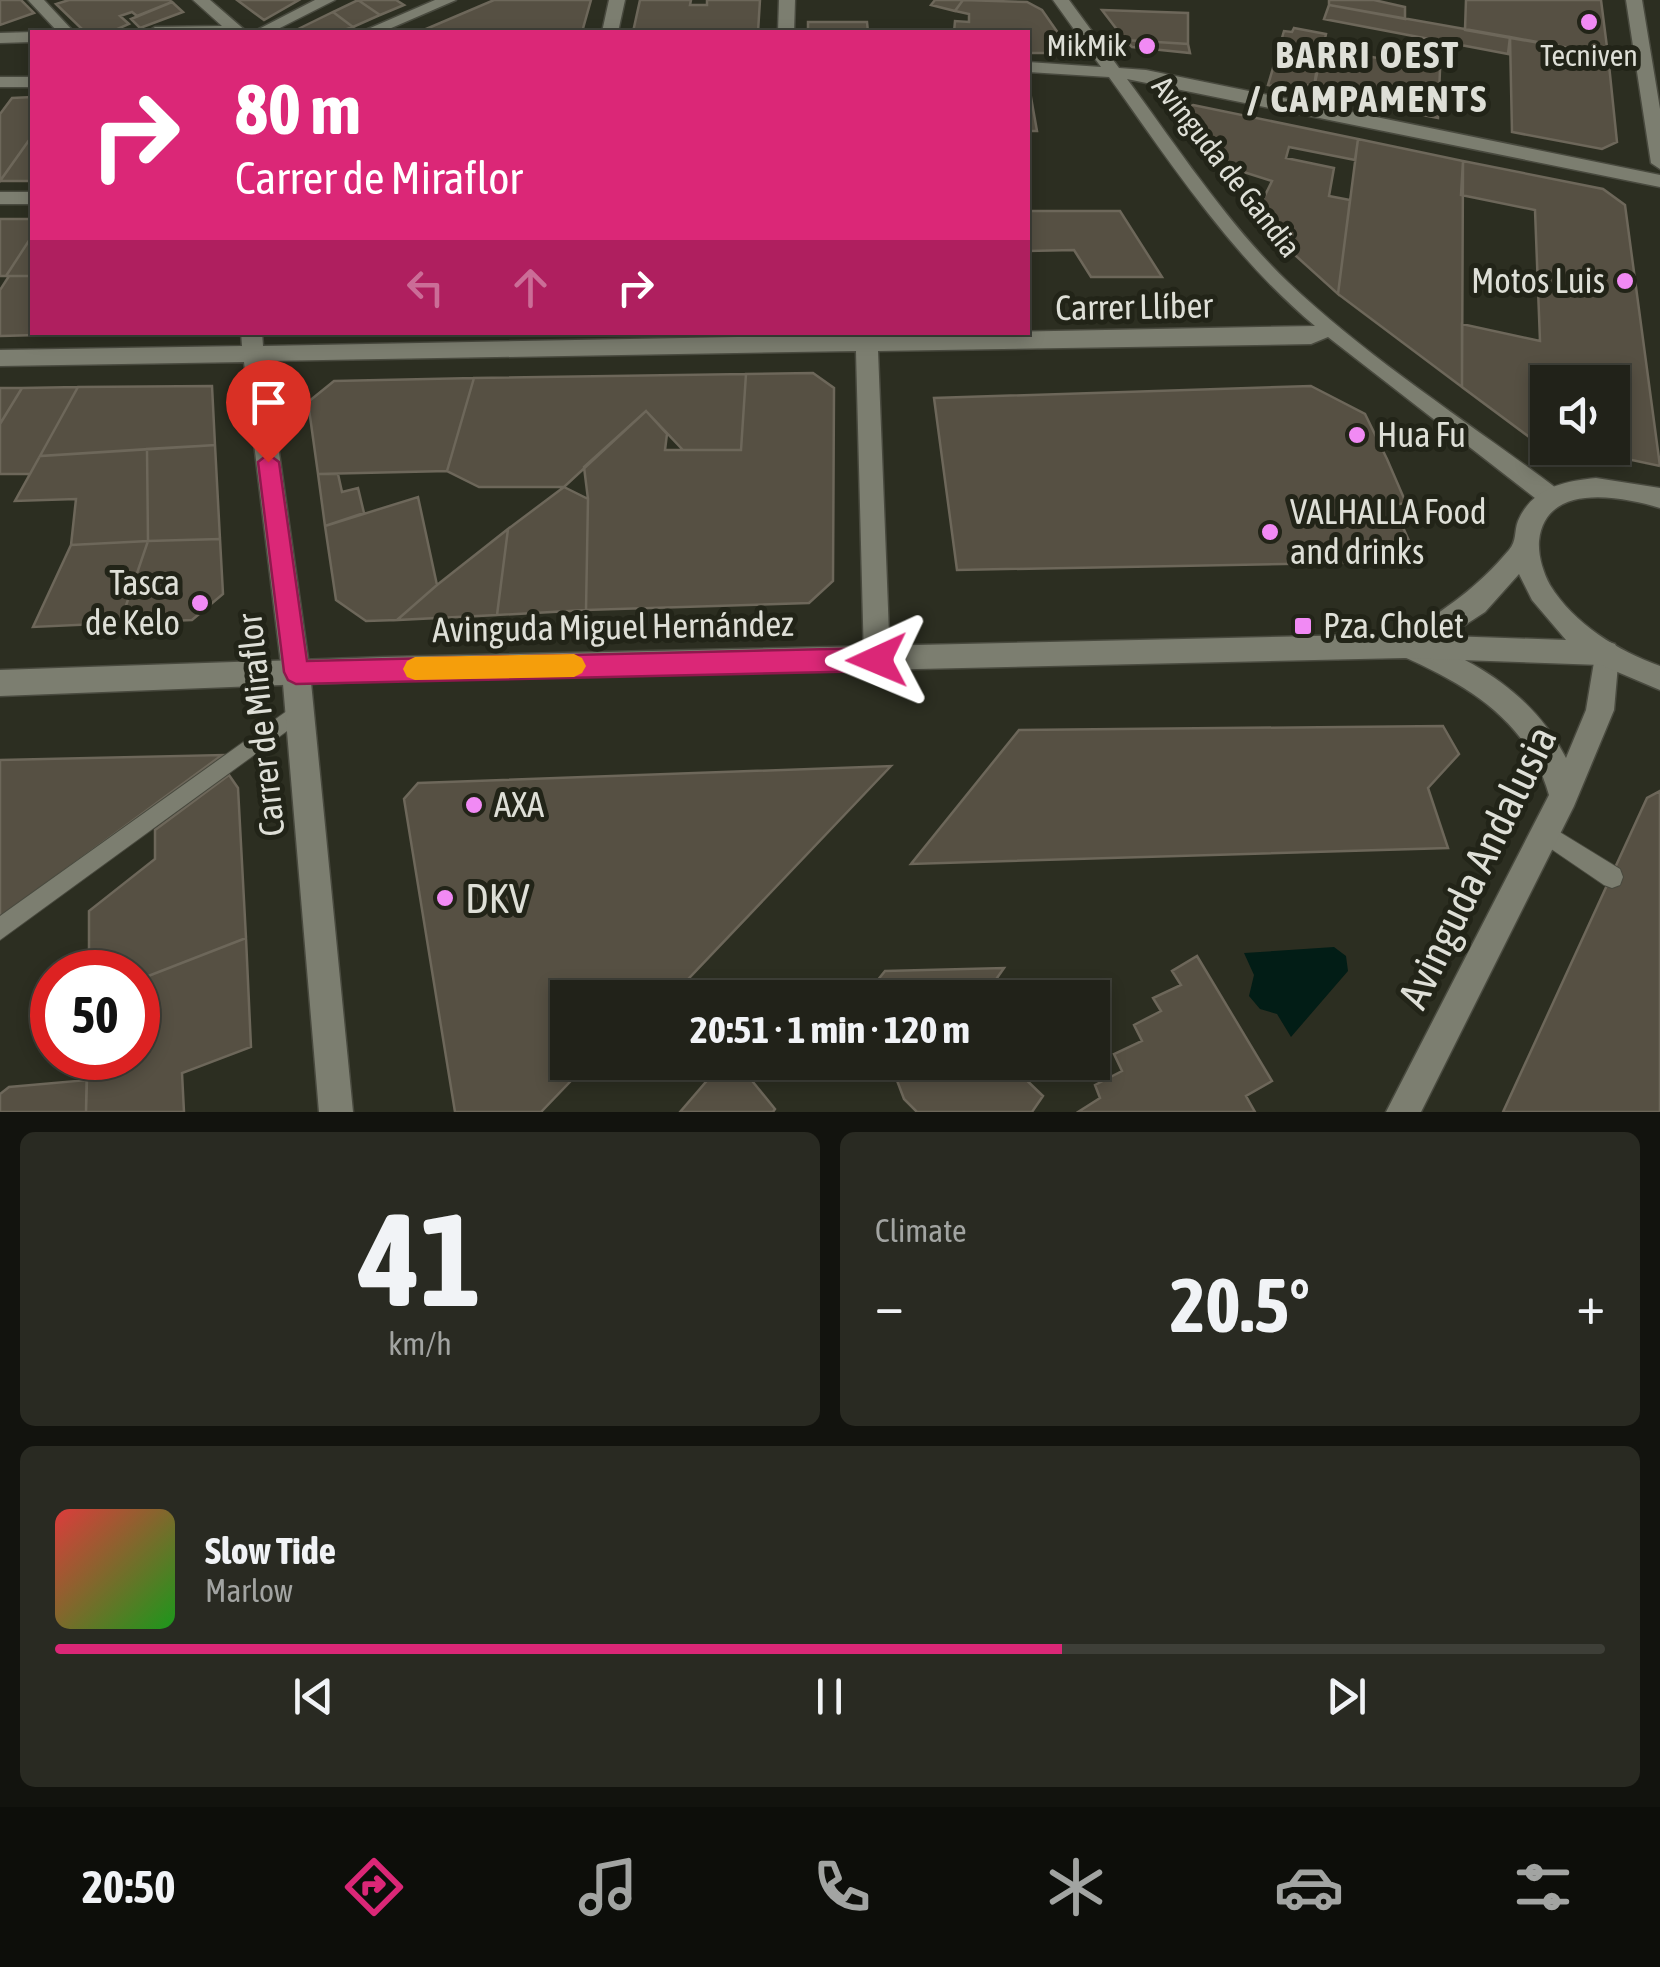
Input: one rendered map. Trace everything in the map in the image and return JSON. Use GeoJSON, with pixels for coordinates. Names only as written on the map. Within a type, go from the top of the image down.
{"type":"FeatureCollection","features":[{"type":"Feature","properties":{"kind":"street"},"geometry":{"type":"LineString","coordinates":[[36,0],[64,30]]}},
{"type":"Feature","properties":{"kind":"street"},"geometry":{"type":"LineString","coordinates":[[201,0],[237,30]]}},
{"type":"Feature","properties":{"kind":"street"},"geometry":{"type":"LineString","coordinates":[[265,30],[327,0]]}},
{"type":"Feature","properties":{"kind":"street"},"geometry":{"type":"LineString","coordinates":[[374,30],[448,0]]}},
{"type":"Feature","properties":{"kind":"street"},"geometry":{"type":"LineString","coordinates":[[610,30],[617,0]]}},
{"type":"Feature","properties":{"kind":"street"},"geometry":{"type":"LineString","coordinates":[[786,30],[787,0]]}},
{"type":"Feature","properties":{"kind":"street","name":"Avinguda de Gandia"},"geometry":{"type":"LineString","coordinates":[[1061,0],[1243,245],[1280,286],[1552,498]]}},
{"type":"Feature","properties":{"kind":"street"},"geometry":{"type":"LineString","coordinates":[[1634,0],[1660,163]]}},
{"type":"Feature","properties":{"kind":"street"},"geometry":{"type":"LineString","coordinates":[[0,38],[30,37]]}},
{"type":"Feature","properties":{"kind":"street"},"geometry":{"type":"LineString","coordinates":[[1030,67],[1113,70],[1660,181]]}},
{"type":"Feature","properties":{"kind":"street"},"geometry":{"type":"LineString","coordinates":[[0,82],[30,82]]}},
{"type":"Feature","properties":{"kind":"street"},"geometry":{"type":"LineString","coordinates":[[0,198],[30,198]]}},
{"type":"Feature","properties":{"kind":"street","name":"Carrer Llíber"},"geometry":{"type":"LineString","coordinates":[[0,358],[252,344],[759,340],[867,346],[1311,336],[1330,328]]}},
{"type":"Feature","properties":{"kind":"street","name":"Carrer de Miraflor"},"geometry":{"type":"LineString","coordinates":[[252,344],[296,672],[336,1112]]}},
{"type":"Feature","properties":{"kind":"street"},"geometry":{"type":"LineString","coordinates":[[867,346],[877,660]]}},
{"type":"Feature","properties":{"kind":"street"},"geometry":{"type":"LineString","coordinates":[[1660,498],[1618,487],[1584,487],[1552,498],[1535,512],[1526,549],[1535,579],[1570,626],[1606,653],[1660,678]]}},
{"type":"Feature","properties":{"kind":"street"},"geometry":{"type":"LineString","coordinates":[[1408,646],[1476,604],[1526,549]]}},
{"type":"Feature","properties":{"kind":"street"},"geometry":{"type":"LineString","coordinates":[[1408,646],[1461,669],[1501,696],[1541,738],[1558,766],[1564,796]]}},
{"type":"Feature","properties":{"kind":"street","name":"Avinguda Miguel Hernández"},"geometry":{"type":"LineString","coordinates":[[0,683],[296,672],[1408,646],[1606,653]]}},
{"type":"Feature","properties":{"kind":"street","name":"Avinguda Andalusia"},"geometry":{"type":"LineString","coordinates":[[1403,1112],[1564,796],[1600,710],[1606,653]]}},
{"type":"Feature","properties":{"kind":"lane"},"geometry":{"type":"LineString","coordinates":[[0,929],[298,712]]}},
{"type":"Feature","properties":{"kind":"lane"},"geometry":{"type":"LineString","coordinates":[[1545,833],[1612,877]]}},
{"type":"Feature","properties":{"kind":"water"},"geometry":{"type":"Polygon","coordinates":[[[1334,947],[1346,956],[1348,971],[1291,1037],[1277,1014],[1260,1009],[1249,996],[1254,975],[1244,953],[1334,947]]]}},
{"type":"Feature","properties":{"kind":"building"},"geometry":{"type":"Polygon","coordinates":[[[0,0],[21,0],[34,13],[0,25],[0,0]]]}},
{"type":"Feature","properties":{"kind":"building"},"geometry":{"type":"Polygon","coordinates":[[[69,0],[172,2],[137,16],[132,12],[120,16],[129,24],[115,30],[83,30],[56,4],[69,0]]]}},
{"type":"Feature","properties":{"kind":"building"},"geometry":{"type":"Polygon","coordinates":[[[237,0],[299,0],[264,20],[237,0]]]}},
{"type":"Feature","properties":{"kind":"building"},"geometry":{"type":"Polygon","coordinates":[[[358,0],[380,15],[353,27],[333,12],[358,0]]]}},
{"type":"Feature","properties":{"kind":"building"},"geometry":{"type":"Polygon","coordinates":[[[358,0],[396,0],[404,5],[380,15],[358,0]]]}},
{"type":"Feature","properties":{"kind":"building"},"geometry":{"type":"Polygon","coordinates":[[[494,0],[591,0],[583,30],[424,30],[494,0]]]}},
{"type":"Feature","properties":{"kind":"building"},"geometry":{"type":"Polygon","coordinates":[[[640,0],[691,0],[690,5],[707,5],[707,0],[760,0],[758,30],[633,30],[640,0]]]}},
{"type":"Feature","properties":{"kind":"building"},"geometry":{"type":"Polygon","coordinates":[[[935,0],[963,0],[955,11],[931,5],[935,0]]]}},
{"type":"Feature","properties":{"kind":"building"},"geometry":{"type":"Polygon","coordinates":[[[963,0],[1027,2],[1042,10],[1065,43],[1056,53],[1030,53],[1030,30],[954,30],[955,21],[969,22],[969,14],[955,11],[963,0]]]}},
{"type":"Feature","properties":{"kind":"building"},"geometry":{"type":"Polygon","coordinates":[[[1329,0],[1374,0],[1405,7],[1405,19],[1329,5],[1329,0]]]}},
{"type":"Feature","properties":{"kind":"building"},"geometry":{"type":"Polygon","coordinates":[[[1466,0],[1601,0],[1608,55],[1465,30],[1466,0]]]}},
{"type":"Feature","properties":{"kind":"building"},"geometry":{"type":"Polygon","coordinates":[[[172,2],[183,12],[140,28],[131,19],[172,2]]]}},
{"type":"Feature","properties":{"kind":"building"},"geometry":{"type":"Polygon","coordinates":[[[1329,5],[1510,37],[1508,54],[1324,19],[1329,5]]]}},
{"type":"Feature","properties":{"kind":"building"},"geometry":{"type":"Polygon","coordinates":[[[1102,10],[1188,13],[1188,44],[1125,40],[1102,10]]]}},
{"type":"Feature","properties":{"kind":"building"},"geometry":{"type":"Polygon","coordinates":[[[333,12],[353,27],[344,30],[296,30],[333,12]]]}},
{"type":"Feature","properties":{"kind":"building"},"geometry":{"type":"Polygon","coordinates":[[[808,22],[867,22],[868,30],[808,30],[808,22]]]}},
{"type":"Feature","properties":{"kind":"building"},"geometry":{"type":"Polygon","coordinates":[[[1294,28],[1326,34],[1314,87],[1298,83],[1296,90],[1268,85],[1284,31],[1292,32],[1294,28]]]}},
{"type":"Feature","properties":{"kind":"building"},"geometry":{"type":"Polygon","coordinates":[[[1510,37],[1608,55],[1617,142],[1602,149],[1512,132],[1510,37]]]}},
{"type":"Feature","properties":{"kind":"building"},"geometry":{"type":"Polygon","coordinates":[[[1125,40],[1188,44],[1190,53],[1132,47],[1125,40]]]}},
{"type":"Feature","properties":{"kind":"building"},"geometry":{"type":"Polygon","coordinates":[[[1320,47],[1440,70],[1438,118],[1412,113],[1412,106],[1383,100],[1381,107],[1323,96],[1323,89],[1314,87],[1320,47]]]}},
{"type":"Feature","properties":{"kind":"building"},"geometry":{"type":"Polygon","coordinates":[[[1030,92],[1037,131],[1030,131],[1030,92]]]}},
{"type":"Feature","properties":{"kind":"building"},"geometry":{"type":"Polygon","coordinates":[[[30,97],[30,139],[0,181],[0,114],[12,98],[30,97]]]}},
{"type":"Feature","properties":{"kind":"building"},"geometry":{"type":"Polygon","coordinates":[[[1193,105],[1358,139],[1355,160],[1289,147],[1286,158],[1334,168],[1329,196],[1350,200],[1338,294],[1254,218],[1272,181],[1231,168],[1231,172],[1222,170],[1182,111],[1193,105]]]}},
{"type":"Feature","properties":{"kind":"building"},"geometry":{"type":"Polygon","coordinates":[[[30,139],[30,181],[0,181],[30,139]]]}},
{"type":"Feature","properties":{"kind":"building"},"geometry":{"type":"Polygon","coordinates":[[[1358,139],[1463,161],[1462,387],[1338,294],[1358,139]]]}},
{"type":"Feature","properties":{"kind":"building"},"geometry":{"type":"Polygon","coordinates":[[[1463,161],[1603,189],[1625,205],[1660,466],[1630,460],[1630,365],[1530,365],[1530,438],[1462,387],[1462,324],[1540,341],[1535,210],[1461,195],[1463,161]]]}},
{"type":"Feature","properties":{"kind":"building"},"geometry":{"type":"Polygon","coordinates":[[[1030,211],[1120,211],[1162,277],[1091,277],[1074,250],[1030,251],[1030,211]]]}},
{"type":"Feature","properties":{"kind":"building"},"geometry":{"type":"Polygon","coordinates":[[[0,219],[30,219],[30,239],[6,276],[0,276],[0,219]]]}},
{"type":"Feature","properties":{"kind":"building"},"geometry":{"type":"Polygon","coordinates":[[[30,239],[30,276],[6,276],[30,239]]]}},
{"type":"Feature","properties":{"kind":"building"},"geometry":{"type":"Polygon","coordinates":[[[9,276],[30,276],[30,335],[36,335],[0,336],[0,290],[9,276]]]}},
{"type":"Feature","properties":{"kind":"building"},"geometry":{"type":"Polygon","coordinates":[[[813,373],[834,388],[833,581],[809,603],[586,610],[588,499],[584,467],[646,411],[667,434],[665,450],[741,450],[746,374],[813,373]]]}},
{"type":"Feature","properties":{"kind":"building"},"geometry":{"type":"Polygon","coordinates":[[[746,374],[741,450],[683,450],[646,411],[564,487],[479,487],[447,471],[474,378],[746,374]]]}},
{"type":"Feature","properties":{"kind":"building"},"geometry":{"type":"Polygon","coordinates":[[[474,378],[447,471],[318,474],[308,402],[334,381],[474,378]]]}},
{"type":"Feature","properties":{"kind":"building"},"geometry":{"type":"Polygon","coordinates":[[[212,386],[215,445],[40,456],[78,387],[212,386]]]}},
{"type":"Feature","properties":{"kind":"building"},"geometry":{"type":"Polygon","coordinates":[[[1311,386],[1365,414],[1387,459],[1406,503],[1393,505],[1410,543],[1381,547],[1390,562],[957,570],[934,398],[1311,386]]]}},
{"type":"Feature","properties":{"kind":"building"},"geometry":{"type":"Polygon","coordinates":[[[78,387],[30,474],[0,474],[0,424],[22,388],[78,387]]]}},
{"type":"Feature","properties":{"kind":"building"},"geometry":{"type":"Polygon","coordinates":[[[0,388],[22,388],[0,424],[0,388]]]}},
{"type":"Feature","properties":{"kind":"building"},"geometry":{"type":"Polygon","coordinates":[[[215,445],[220,539],[148,541],[147,449],[215,445]]]}},
{"type":"Feature","properties":{"kind":"building"},"geometry":{"type":"Polygon","coordinates":[[[147,449],[148,541],[71,545],[76,499],[15,501],[40,456],[147,449]]]}},
{"type":"Feature","properties":{"kind":"building"},"geometry":{"type":"Polygon","coordinates":[[[318,474],[338,474],[342,492],[358,488],[364,513],[325,526],[318,474]]]}},
{"type":"Feature","properties":{"kind":"building"},"geometry":{"type":"Polygon","coordinates":[[[564,487],[588,499],[586,610],[497,615],[508,529],[564,487]]]}},
{"type":"Feature","properties":{"kind":"building"},"geometry":{"type":"Polygon","coordinates":[[[418,497],[437,585],[397,620],[366,621],[336,600],[325,526],[418,497]]]}},
{"type":"Feature","properties":{"kind":"building"},"geometry":{"type":"Polygon","coordinates":[[[508,529],[497,615],[397,620],[437,585],[508,529]]]}},
{"type":"Feature","properties":{"kind":"building"},"geometry":{"type":"Polygon","coordinates":[[[220,539],[223,594],[192,620],[120,623],[148,541],[220,539]]]}},
{"type":"Feature","properties":{"kind":"building"},"geometry":{"type":"Polygon","coordinates":[[[148,541],[120,623],[33,627],[71,545],[148,541]]]}},
{"type":"Feature","properties":{"kind":"building"},"geometry":{"type":"Polygon","coordinates":[[[1443,726],[1459,754],[1428,788],[1448,848],[911,864],[1019,730],[1443,726]]]}},
{"type":"Feature","properties":{"kind":"building"},"geometry":{"type":"Polygon","coordinates":[[[222,755],[0,918],[0,760],[222,755]]]}},
{"type":"Feature","properties":{"kind":"building"},"geometry":{"type":"Polygon","coordinates":[[[891,766],[687,980],[550,980],[550,1080],[572,1080],[541,1112],[455,1112],[404,799],[418,783],[891,766]]]}},
{"type":"Feature","properties":{"kind":"building"},"geometry":{"type":"Polygon","coordinates":[[[229,775],[238,788],[246,938],[160,971],[160,950],[89,950],[89,911],[155,859],[155,830],[229,775]]]}},
{"type":"Feature","properties":{"kind":"building"},"geometry":{"type":"Polygon","coordinates":[[[1660,791],[1660,1112],[1503,1112],[1647,798],[1660,791]]]}},
{"type":"Feature","properties":{"kind":"building"},"geometry":{"type":"Polygon","coordinates":[[[246,938],[251,1047],[182,1073],[184,1112],[86,1112],[87,1080],[160,1080],[160,971],[246,938]]]}},
{"type":"Feature","properties":{"kind":"building"},"geometry":{"type":"Polygon","coordinates":[[[1197,956],[1272,1081],[1246,1096],[1255,1112],[1078,1112],[1100,1098],[1095,1085],[1122,1071],[1114,1054],[1142,1041],[1134,1025],[1161,1011],[1153,998],[1181,985],[1172,971],[1197,956]]]}},
{"type":"Feature","properties":{"kind":"building"},"geometry":{"type":"Polygon","coordinates":[[[1004,968],[996,980],[878,980],[885,971],[1004,968]]]}},
{"type":"Feature","properties":{"kind":"building"},"geometry":{"type":"Polygon","coordinates":[[[87,1080],[86,1112],[0,1112],[0,1094],[9,1087],[87,1080]]]}},
{"type":"Feature","properties":{"kind":"building"},"geometry":{"type":"Polygon","coordinates":[[[708,1080],[754,1080],[775,1109],[773,1112],[680,1112],[708,1080]]]}},
{"type":"Feature","properties":{"kind":"building"},"geometry":{"type":"Polygon","coordinates":[[[897,1080],[1026,1080],[1043,1096],[1032,1112],[917,1112],[904,1099],[897,1080]]]}},
{"type":"Feature","properties":{"kind":"slow traffic"},"geometry":{"type":"LineString","coordinates":[[415,669],[574,666]]}},
{"type":"Feature","properties":{"kind":"place","name":"Tecniven"},"geometry":{"type":"Point","coordinates":[1589,22]}},
{"type":"Feature","properties":{"kind":"place","name":"MikMik"},"geometry":{"type":"Point","coordinates":[1147,46]}},
{"type":"Feature","properties":{"kind":"place","name":"Motos Luis"},"geometry":{"type":"Point","coordinates":[1625,281]}},
{"type":"Feature","properties":{"kind":"place","name":"Hua Fu"},"geometry":{"type":"Point","coordinates":[1357,435]}},
{"type":"Feature","properties":{"kind":"place","name":"VALHALLA Food and drinks"},"geometry":{"type":"Point","coordinates":[1270,532]}},
{"type":"Feature","properties":{"kind":"place","name":"Tasca de Kelo"},"geometry":{"type":"Point","coordinates":[200,603]}},
{"type":"Feature","properties":{"kind":"place","name":"Pza. Cholet"},"geometry":{"type":"Point","coordinates":[1303,626]}},
{"type":"Feature","properties":{"kind":"place","name":"AXA"},"geometry":{"type":"Point","coordinates":[474,805]}},
{"type":"Feature","properties":{"kind":"place","name":"DKV"},"geometry":{"type":"Point","coordinates":[445,898]}},
{"type":"Feature","properties":{"kind":"district","name":"BARRI OEST / CAMPAMENTS"},"geometry":{"type":"Point","coordinates":[1368,76]}},
{"type":"Feature","properties":{"kind":"route"},"geometry":{"type":"LineString","coordinates":[[268,462],[296,672],[877,660]]}}]}
